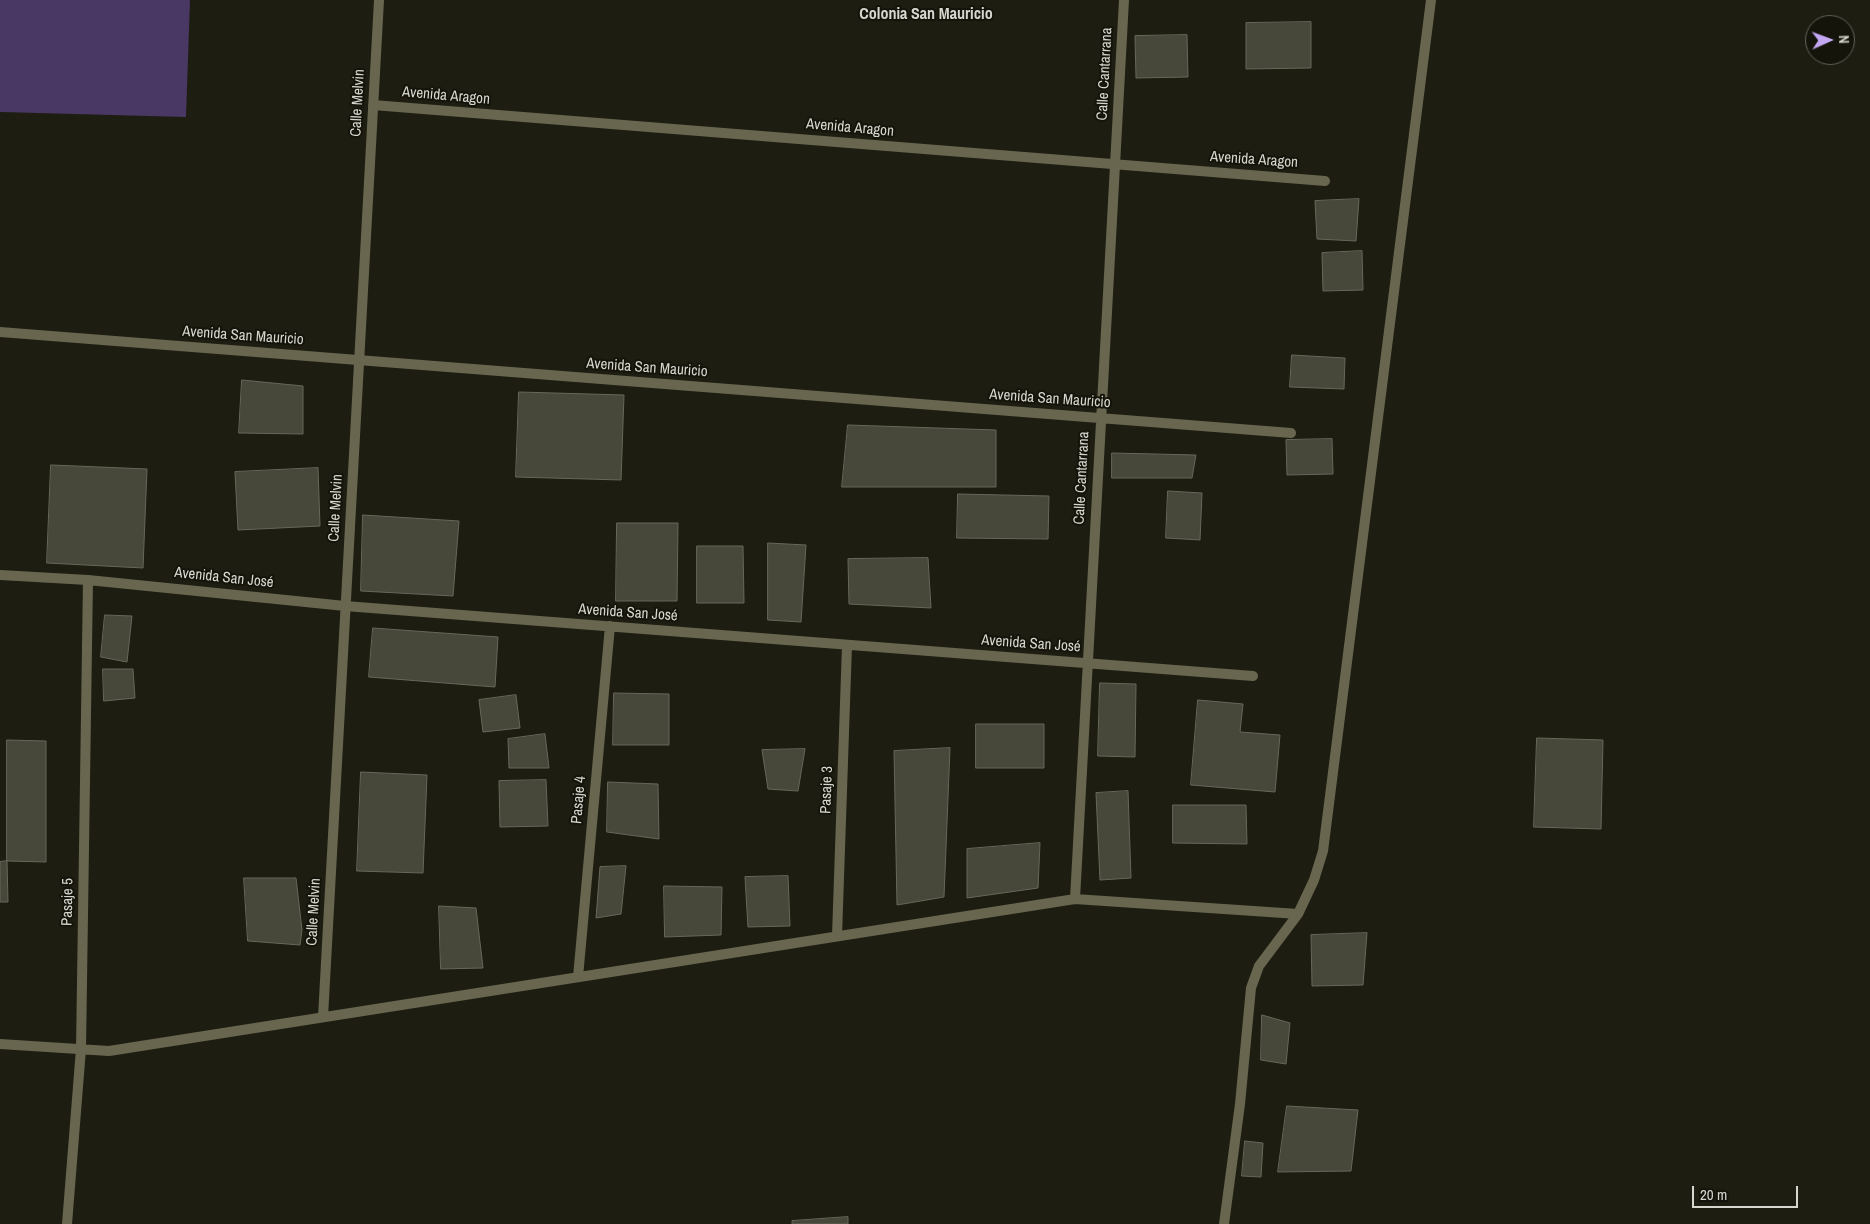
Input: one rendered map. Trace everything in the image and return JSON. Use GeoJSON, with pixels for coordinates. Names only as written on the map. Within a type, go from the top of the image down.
{"type":"FeatureCollection","features":[{"type":"Feature","properties":{"kind":"street","name":"Calle Melvin"},"geometry":{"type":"LineString","coordinates":[[323,1017],[379,0]]}},
{"type":"Feature","properties":{"kind":"street","name":"Calle Cantarrana"},"geometry":{"type":"LineString","coordinates":[[1075,899],[1124,0]]}},
{"type":"Feature","properties":{"kind":"street"},"geometry":{"type":"LineString","coordinates":[[1224,1224],[1240,1104],[1251,988],[1259,966],[1298,914],[1314,880],[1322,851],[1431,0]]}},
{"type":"Feature","properties":{"kind":"street","name":"Avenida Aragon"},"geometry":{"type":"LineString","coordinates":[[373,105],[1324,181]]}},
{"type":"Feature","properties":{"kind":"street","name":"Avenida San Mauricio"},"geometry":{"type":"LineString","coordinates":[[0,332],[1291,433]]}},
{"type":"Feature","properties":{"kind":"street","name":"Avenida San José"},"geometry":{"type":"LineString","coordinates":[[0,575],[88,580],[345,606],[1253,676]]}},
{"type":"Feature","properties":{"kind":"street","name":"Pasaje 5"},"geometry":{"type":"LineString","coordinates":[[66,1224],[81,1049],[88,580]]}},
{"type":"Feature","properties":{"kind":"street","name":"Pasaje 4"},"geometry":{"type":"LineString","coordinates":[[578,977],[610,626]]}},
{"type":"Feature","properties":{"kind":"street","name":"Pasaje 3"},"geometry":{"type":"LineString","coordinates":[[837,936],[847,645]]}},
{"type":"Feature","properties":{"kind":"street"},"geometry":{"type":"LineString","coordinates":[[0,1044],[109,1051],[1075,899],[1298,914]]}},
{"type":"Feature","properties":{"kind":"shaded area"},"geometry":{"type":"Polygon","coordinates":[[[0,0],[190,0],[186,117],[0,112],[0,0]]]}},
{"type":"Feature","properties":{"kind":"building"},"geometry":{"type":"Polygon","coordinates":[[[1311,22],[1311,68],[1246,69],[1246,23],[1311,22]]]}},
{"type":"Feature","properties":{"kind":"building"},"geometry":{"type":"Polygon","coordinates":[[[1187,35],[1188,77],[1136,78],[1135,36],[1187,35]]]}},
{"type":"Feature","properties":{"kind":"building"},"geometry":{"type":"Polygon","coordinates":[[[1359,199],[1356,241],[1317,239],[1315,201],[1359,199]]]}},
{"type":"Feature","properties":{"kind":"building"},"geometry":{"type":"Polygon","coordinates":[[[1362,251],[1363,290],[1323,291],[1322,253],[1362,251]]]}},
{"type":"Feature","properties":{"kind":"building"},"geometry":{"type":"Polygon","coordinates":[[[1292,355],[1345,358],[1344,389],[1290,387],[1292,355]]]}},
{"type":"Feature","properties":{"kind":"building"},"geometry":{"type":"Polygon","coordinates":[[[242,380],[303,386],[303,434],[239,433],[242,380]]]}},
{"type":"Feature","properties":{"kind":"building"},"geometry":{"type":"Polygon","coordinates":[[[519,392],[624,395],[621,480],[516,477],[519,392]]]}},
{"type":"Feature","properties":{"kind":"building"},"geometry":{"type":"Polygon","coordinates":[[[848,425],[996,430],[996,487],[842,487],[848,425]]]}},
{"type":"Feature","properties":{"kind":"building"},"geometry":{"type":"Polygon","coordinates":[[[1332,439],[1333,474],[1287,475],[1286,440],[1332,439]]]}},
{"type":"Feature","properties":{"kind":"building"},"geometry":{"type":"Polygon","coordinates":[[[1112,453],[1196,455],[1192,478],[1112,478],[1112,453]]]}},
{"type":"Feature","properties":{"kind":"building"},"geometry":{"type":"Polygon","coordinates":[[[51,465],[147,469],[143,568],[47,563],[51,465]]]}},
{"type":"Feature","properties":{"kind":"building"},"geometry":{"type":"Polygon","coordinates":[[[318,468],[320,526],[238,530],[235,472],[318,468]]]}},
{"type":"Feature","properties":{"kind":"building"},"geometry":{"type":"Polygon","coordinates":[[[1168,491],[1202,493],[1200,540],[1166,538],[1168,491]]]}},
{"type":"Feature","properties":{"kind":"building"},"geometry":{"type":"Polygon","coordinates":[[[958,494],[1049,496],[1048,539],[957,538],[958,494]]]}},
{"type":"Feature","properties":{"kind":"building"},"geometry":{"type":"Polygon","coordinates":[[[363,515],[459,521],[453,596],[361,591],[363,515]]]}},
{"type":"Feature","properties":{"kind":"building"},"geometry":{"type":"Polygon","coordinates":[[[617,523],[678,523],[677,601],[616,601],[617,523]]]}},
{"type":"Feature","properties":{"kind":"building"},"geometry":{"type":"Polygon","coordinates":[[[768,543],[806,545],[801,622],[768,620],[768,543]]]}},
{"type":"Feature","properties":{"kind":"building"},"geometry":{"type":"Polygon","coordinates":[[[697,546],[743,546],[744,603],[697,603],[697,546]]]}},
{"type":"Feature","properties":{"kind":"building"},"geometry":{"type":"Polygon","coordinates":[[[928,558],[931,608],[849,604],[848,559],[928,558]]]}},
{"type":"Feature","properties":{"kind":"building"},"geometry":{"type":"Polygon","coordinates":[[[105,615],[132,616],[127,662],[101,657],[105,615]]]}},
{"type":"Feature","properties":{"kind":"building"},"geometry":{"type":"Polygon","coordinates":[[[373,628],[498,637],[495,687],[369,677],[373,628]]]}},
{"type":"Feature","properties":{"kind":"building"},"geometry":{"type":"Polygon","coordinates":[[[103,669],[133,669],[135,698],[104,701],[103,669]]]}},
{"type":"Feature","properties":{"kind":"building"},"geometry":{"type":"Polygon","coordinates":[[[1100,683],[1136,684],[1135,757],[1098,756],[1100,683]]]}},
{"type":"Feature","properties":{"kind":"building"},"geometry":{"type":"Polygon","coordinates":[[[614,693],[669,694],[669,745],[613,745],[614,693]]]}},
{"type":"Feature","properties":{"kind":"building"},"geometry":{"type":"Polygon","coordinates":[[[516,695],[520,728],[483,732],[479,700],[516,695]]]}},
{"type":"Feature","properties":{"kind":"building"},"geometry":{"type":"Polygon","coordinates":[[[1198,700],[1243,704],[1240,732],[1280,735],[1275,792],[1191,785],[1198,700]]]}},
{"type":"Feature","properties":{"kind":"building"},"geometry":{"type":"Polygon","coordinates":[[[976,724],[1044,724],[1044,768],[976,768],[976,724]]]}},
{"type":"Feature","properties":{"kind":"building"},"geometry":{"type":"Polygon","coordinates":[[[545,734],[549,768],[509,768],[508,739],[545,734]]]}},
{"type":"Feature","properties":{"kind":"building"},"geometry":{"type":"Polygon","coordinates":[[[1537,738],[1603,740],[1601,829],[1534,827],[1537,738]]]}},
{"type":"Feature","properties":{"kind":"building"},"geometry":{"type":"Polygon","coordinates":[[[7,740],[46,741],[46,862],[7,861],[7,740]]]}},
{"type":"Feature","properties":{"kind":"building"},"geometry":{"type":"Polygon","coordinates":[[[950,748],[944,897],[897,905],[894,751],[950,748]]]}},
{"type":"Feature","properties":{"kind":"building"},"geometry":{"type":"Polygon","coordinates":[[[805,749],[798,791],[768,789],[762,750],[805,749]]]}},
{"type":"Feature","properties":{"kind":"building"},"geometry":{"type":"Polygon","coordinates":[[[361,772],[427,775],[423,873],[357,871],[361,772]]]}},
{"type":"Feature","properties":{"kind":"building"},"geometry":{"type":"Polygon","coordinates":[[[546,780],[548,826],[500,827],[499,781],[546,780]]]}},
{"type":"Feature","properties":{"kind":"building"},"geometry":{"type":"Polygon","coordinates":[[[608,782],[658,784],[659,839],[607,832],[608,782]]]}},
{"type":"Feature","properties":{"kind":"building"},"geometry":{"type":"Polygon","coordinates":[[[1128,791],[1131,878],[1100,880],[1096,793],[1128,791]]]}},
{"type":"Feature","properties":{"kind":"building"},"geometry":{"type":"Polygon","coordinates":[[[1173,805],[1246,805],[1247,844],[1173,843],[1173,805]]]}},
{"type":"Feature","properties":{"kind":"building"},"geometry":{"type":"Polygon","coordinates":[[[1040,843],[1038,888],[967,898],[967,849],[1040,843]]]}},
{"type":"Feature","properties":{"kind":"building"},"geometry":{"type":"Polygon","coordinates":[[[7,861],[8,902],[0,902],[0,862],[7,861]]]}},
{"type":"Feature","properties":{"kind":"building"},"geometry":{"type":"Polygon","coordinates":[[[626,866],[621,914],[596,918],[600,867],[626,866]]]}},
{"type":"Feature","properties":{"kind":"building"},"geometry":{"type":"Polygon","coordinates":[[[788,876],[790,926],[748,927],[745,877],[788,876]]]}},
{"type":"Feature","properties":{"kind":"building"},"geometry":{"type":"Polygon","coordinates":[[[244,878],[296,878],[302,930],[300,945],[248,941],[244,878]]]}},
{"type":"Feature","properties":{"kind":"building"},"geometry":{"type":"Polygon","coordinates":[[[664,886],[722,887],[721,935],[665,937],[664,886]]]}},
{"type":"Feature","properties":{"kind":"building"},"geometry":{"type":"Polygon","coordinates":[[[439,906],[476,908],[483,968],[441,969],[439,906]]]}},
{"type":"Feature","properties":{"kind":"building"},"geometry":{"type":"Polygon","coordinates":[[[1367,933],[1363,985],[1312,986],[1311,935],[1367,933]]]}},
{"type":"Feature","properties":{"kind":"building"},"geometry":{"type":"Polygon","coordinates":[[[1262,1015],[1290,1023],[1286,1064],[1261,1060],[1262,1015]]]}},
{"type":"Feature","properties":{"kind":"building"},"geometry":{"type":"Polygon","coordinates":[[[1287,1106],[1358,1110],[1351,1171],[1278,1172],[1287,1106]]]}},
{"type":"Feature","properties":{"kind":"building"},"geometry":{"type":"Polygon","coordinates":[[[1245,1141],[1263,1143],[1261,1177],[1242,1176],[1245,1141]]]}},
{"type":"Feature","properties":{"kind":"building"},"geometry":{"type":"Polygon","coordinates":[[[848,1217],[848,1224],[792,1224],[792,1221],[848,1217]]]}},
{"type":"Feature","properties":{"kind":"district","name":"Colonia San Mauricio"},"geometry":{"type":"Point","coordinates":[926,15]}}]}
